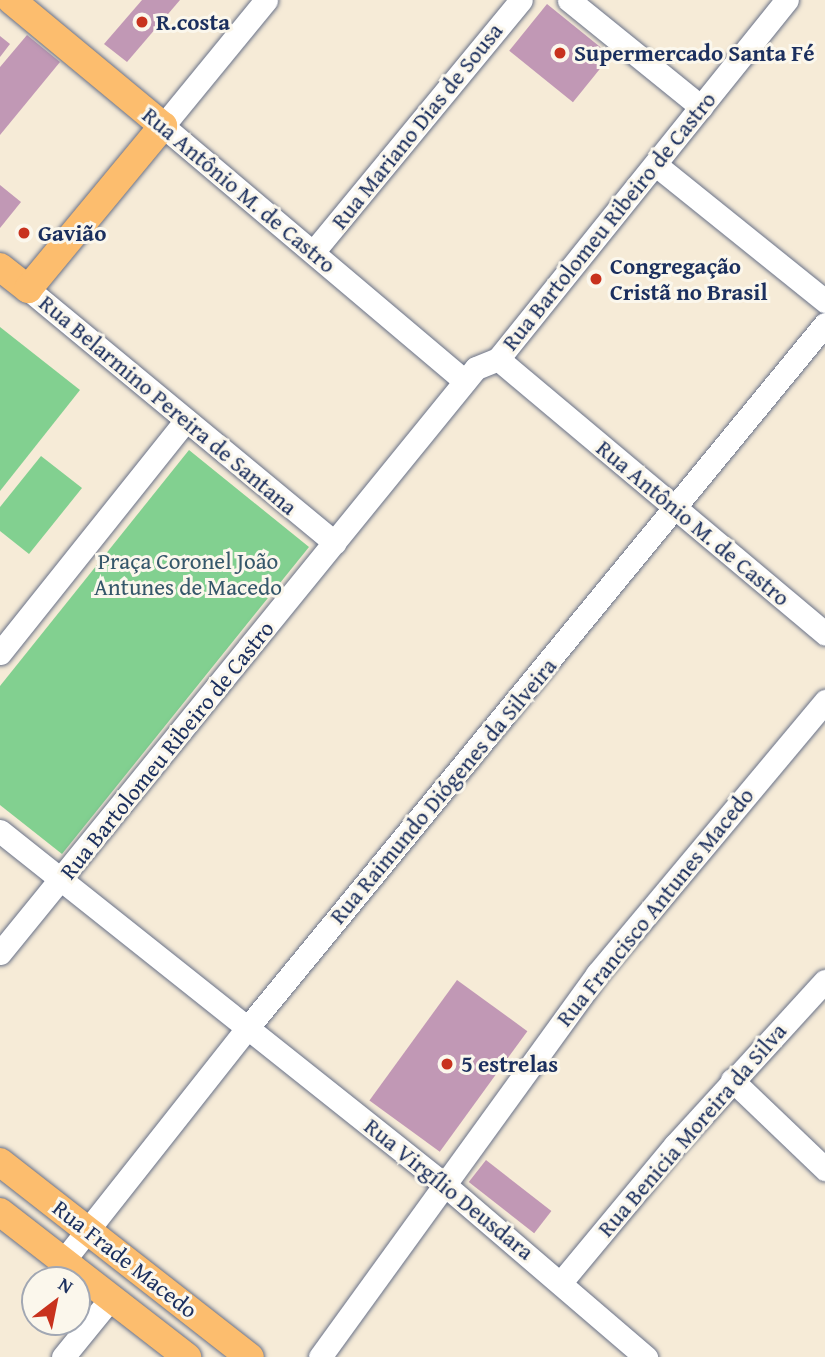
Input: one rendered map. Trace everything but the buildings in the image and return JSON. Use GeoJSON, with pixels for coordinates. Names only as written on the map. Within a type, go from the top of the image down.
{"type":"FeatureCollection","features":[{"type":"Feature","properties":{"kind":"main road","name":"Rua Antônio M. de Castro"},"geometry":{"type":"LineString","coordinates":[[11,0],[163,127]]}},
{"type":"Feature","properties":{"kind":"main road"},"geometry":{"type":"LineString","coordinates":[[28,289],[163,127]]}},
{"type":"Feature","properties":{"kind":"main road","name":"Rua Belarmino Pereira de Santana"},"geometry":{"type":"LineString","coordinates":[[0,267],[28,289]]}},
{"type":"Feature","properties":{"kind":"main road","name":"Rua Frade Macedo"},"geometry":{"type":"LineString","coordinates":[[0,1162],[89,1228],[250,1357]]}},
{"type":"Feature","properties":{"kind":"main road","name":"Rua Frade Macedo"},"geometry":{"type":"LineString","coordinates":[[0,1212],[187,1357]]}},
{"type":"Feature","properties":{"kind":"street"},"geometry":{"type":"LineString","coordinates":[[163,127],[266,0]]}},
{"type":"Feature","properties":{"kind":"street","name":"Rua Mariano Dias de Sousa"},"geometry":{"type":"LineString","coordinates":[[314,251],[521,0]]}},
{"type":"Feature","properties":{"kind":"street"},"geometry":{"type":"LineString","coordinates":[[569,0],[701,107]]}},
{"type":"Feature","properties":{"kind":"street","name":"Rua Bartolomeu Ribeiro de Castro"},"geometry":{"type":"LineString","coordinates":[[0,953],[466,381],[486,360],[498,359],[787,0]]}},
{"type":"Feature","properties":{"kind":"street","name":"Rua Antônio M. de Castro"},"geometry":{"type":"LineString","coordinates":[[163,127],[466,381]]}},
{"type":"Feature","properties":{"kind":"street"},"geometry":{"type":"LineString","coordinates":[[656,165],[825,301]]}},
{"type":"Feature","properties":{"kind":"street","name":"Rua Belarmino Pereira de Santana"},"geometry":{"type":"LineString","coordinates":[[28,289],[335,543]]}},
{"type":"Feature","properties":{"kind":"street","name":"Rua Raimundo Diógenes da Silveira"},"geometry":{"type":"LineString","coordinates":[[64,1260],[249,1026],[676,510],[825,324]]}},
{"type":"Feature","properties":{"kind":"street","name":"Rua Antônio M. de Castro"},"geometry":{"type":"LineString","coordinates":[[498,359],[825,633]]}},
{"type":"Feature","properties":{"kind":"street"},"geometry":{"type":"LineString","coordinates":[[0,653],[186,420]]}},
{"type":"Feature","properties":{"kind":"street","name":"Rua Francisco Antunes Macedo"},"geometry":{"type":"LineString","coordinates":[[320,1357],[597,974],[825,701]]}},
{"type":"Feature","properties":{"kind":"street","name":"Rua Virgílio Deusdara"},"geometry":{"type":"LineString","coordinates":[[0,831],[249,1026],[445,1185],[562,1281],[646,1357]]}},
{"type":"Feature","properties":{"kind":"street","name":"Rua Benicia Moreira da Silva"},"geometry":{"type":"LineString","coordinates":[[562,1281],[732,1080],[825,981]]}},
{"type":"Feature","properties":{"kind":"street"},"geometry":{"type":"LineString","coordinates":[[732,1080],[825,1169]]}},
{"type":"Feature","properties":{"kind":"street"},"geometry":{"type":"LineString","coordinates":[[63,1357],[112,1297]]}},
{"type":"Feature","properties":{"kind":"green space"},"geometry":{"type":"Polygon","coordinates":[[[0,327],[80,390],[0,491],[0,327]]]}},
{"type":"Feature","properties":{"kind":"green space","name":"Praça Coronel João Antunes de Macedo"},"geometry":{"type":"Polygon","coordinates":[[[189,450],[309,547],[62,854],[0,805],[0,686],[189,450]]]}},
{"type":"Feature","properties":{"kind":"green space"},"geometry":{"type":"Polygon","coordinates":[[[41,456],[82,488],[29,554],[0,531],[0,507],[41,456]]]}},
{"type":"Feature","properties":{"kind":"place","name":"R.costa"},"geometry":{"type":"Point","coordinates":[142,22]}},
{"type":"Feature","properties":{"kind":"place","name":"Supermercado Santa Fé"},"geometry":{"type":"Point","coordinates":[560,53]}},
{"type":"Feature","properties":{"kind":"place","name":"Gavião"},"geometry":{"type":"Point","coordinates":[24,233]}},
{"type":"Feature","properties":{"kind":"place","name":"Congregação Cristã no Brasil"},"geometry":{"type":"Point","coordinates":[596,279]}},
{"type":"Feature","properties":{"kind":"place","name":"5 estrelas"},"geometry":{"type":"Point","coordinates":[447,1064]}}]}
